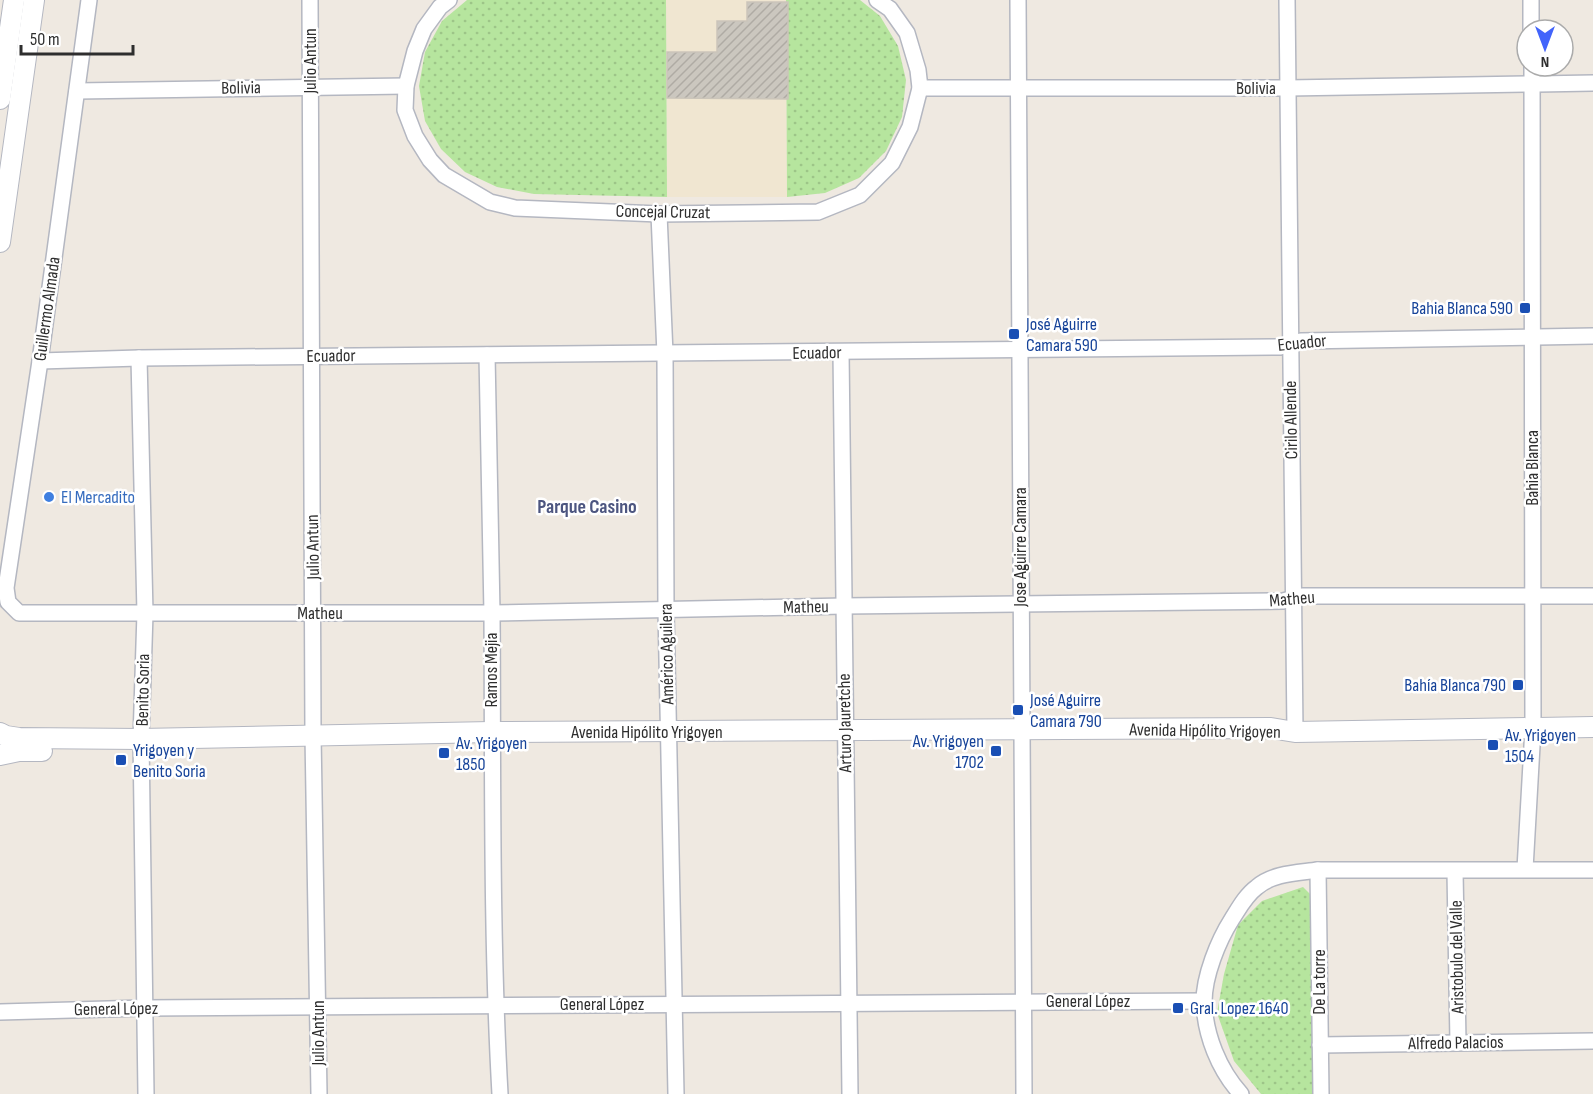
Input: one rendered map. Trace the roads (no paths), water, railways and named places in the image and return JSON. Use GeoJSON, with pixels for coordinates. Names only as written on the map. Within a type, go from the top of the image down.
{"type":"FeatureCollection","features":[{"type":"Feature","properties":{"kind":"main road"},"geometry":{"type":"LineString","coordinates":[[0,99],[4,46],[14,0]]}},
{"type":"Feature","properties":{"kind":"main road"},"geometry":{"type":"LineString","coordinates":[[0,242],[34,0]]}},
{"type":"Feature","properties":{"kind":"main road","name":"Avenida Hipólito Yrigoyen"},"geometry":{"type":"LineString","coordinates":[[2,758],[142,745],[314,741],[1022,737],[1271,729],[1295,732],[1593,727]]}},
{"type":"Feature","properties":{"kind":"main road","name":"Avenida Hipólito Yrigoyen"},"geometry":{"type":"LineString","coordinates":[[0,733],[19,738],[142,745]]}},
{"type":"Feature","properties":{"kind":"street","name":"Guillermo Almada"},"geometry":{"type":"LineString","coordinates":[[19,614],[8,602],[6,588],[40,361],[89,0]]}},
{"type":"Feature","properties":{"kind":"street","name":"Julio Antun"},"geometry":{"type":"LineString","coordinates":[[310,0],[310,357],[319,1094]]}},
{"type":"Feature","properties":{"kind":"street","name":"Concejal Cruzat"},"geometry":{"type":"LineString","coordinates":[[449,0],[440,7],[424,29],[415,51],[406,86],[405,110],[415,136],[430,160],[444,175],[490,202],[515,208],[659,214],[818,212],[860,195],[892,164],[910,127],[920,88],[918,70],[907,33],[890,9],[877,0]]}},
{"type":"Feature","properties":{"kind":"street","name":"Jose Aguirre Camara"},"geometry":{"type":"LineString","coordinates":[[1018,0],[1024,1094]]}},
{"type":"Feature","properties":{"kind":"street","name":"Cirilo Allende"},"geometry":{"type":"LineString","coordinates":[[1287,0],[1295,732]]}},
{"type":"Feature","properties":{"kind":"street"},"geometry":{"type":"LineString","coordinates":[[1531,0],[1532,18]]}},
{"type":"Feature","properties":{"kind":"street","name":"Bahia Blanca"},"geometry":{"type":"LineString","coordinates":[[1525,869],[1533,728],[1532,78]]}},
{"type":"Feature","properties":{"kind":"street","name":"Bolivia"},"geometry":{"type":"LineString","coordinates":[[920,88],[1287,88],[1593,83]]}},
{"type":"Feature","properties":{"kind":"street","name":"Bolivia"},"geometry":{"type":"LineString","coordinates":[[77,91],[406,86]]}},
{"type":"Feature","properties":{"kind":"street","name":"Américo Aguilera"},"geometry":{"type":"LineString","coordinates":[[659,214],[665,354],[666,611],[676,1094]]}},
{"type":"Feature","properties":{"kind":"street","name":"Ecuador"},"geometry":{"type":"LineString","coordinates":[[40,361],[139,358],[1280,346],[1301,341],[1593,336]]}},
{"type":"Feature","properties":{"kind":"street","name":"Arturo Jauretche"},"geometry":{"type":"LineString","coordinates":[[841,352],[850,1094]]}},
{"type":"Feature","properties":{"kind":"street","name":"Ramos Mejia"},"geometry":{"type":"LineString","coordinates":[[487,355],[492,613],[491,739],[495,1005],[500,1094]]}},
{"type":"Feature","properties":{"kind":"street","name":"Benito Soria"},"geometry":{"type":"LineString","coordinates":[[139,358],[145,613],[142,745],[146,1094]]}},
{"type":"Feature","properties":{"kind":"street","name":"Matheu"},"geometry":{"type":"LineString","coordinates":[[19,614],[492,613],[1282,601],[1302,596],[1593,596]]}},
{"type":"Feature","properties":{"kind":"street"},"geometry":{"type":"LineString","coordinates":[[1241,1094],[1217,1059],[1204,1001],[1210,967],[1222,935],[1241,904],[1258,886],[1283,875],[1318,870],[1593,870]]}},
{"type":"Feature","properties":{"kind":"street","name":"De La torre"},"geometry":{"type":"LineString","coordinates":[[1318,870],[1321,1094]]}},
{"type":"Feature","properties":{"kind":"street","name":"Aristobulo del Valle"},"geometry":{"type":"LineString","coordinates":[[1455,871],[1458,1043]]}},
{"type":"Feature","properties":{"kind":"street","name":"General López"},"geometry":{"type":"LineString","coordinates":[[0,1012],[144,1008],[1204,1001]]}},
{"type":"Feature","properties":{"kind":"street","name":"Alfredo Palacios"},"geometry":{"type":"LineString","coordinates":[[1320,1045],[1593,1041]]}},
{"type":"Feature","properties":{"kind":"place","name":"Bahia Blanca 590"},"geometry":{"type":"Point","coordinates":[1525,308]}},
{"type":"Feature","properties":{"kind":"place","name":"José Aguirre Camara 590"},"geometry":{"type":"Point","coordinates":[1014,334]}},
{"type":"Feature","properties":{"kind":"place","name":"El Mercadito"},"geometry":{"type":"Point","coordinates":[49,497]}},
{"type":"Feature","properties":{"kind":"place","name":"Bahía Blanca 790"},"geometry":{"type":"Point","coordinates":[1518,685]}},
{"type":"Feature","properties":{"kind":"place","name":"José Aguirre Camara 790"},"geometry":{"type":"Point","coordinates":[1018,710]}},
{"type":"Feature","properties":{"kind":"place","name":"Av. Yrigoyen 1504"},"geometry":{"type":"Point","coordinates":[1493,745]}},
{"type":"Feature","properties":{"kind":"place","name":"Av. Yrigoyen 1702"},"geometry":{"type":"Point","coordinates":[996,751]}},
{"type":"Feature","properties":{"kind":"place","name":"Av. Yrigoyen 1850"},"geometry":{"type":"Point","coordinates":[444,753]}},
{"type":"Feature","properties":{"kind":"place","name":"Yrigoyen y Benito Soria"},"geometry":{"type":"Point","coordinates":[121,760]}},
{"type":"Feature","properties":{"kind":"place","name":"Gral. Lopez 1640"},"geometry":{"type":"Point","coordinates":[1178,1008]}},
{"type":"Feature","properties":{"kind":"district","name":"Parque Casino"},"geometry":{"type":"Point","coordinates":[587,507]}}]}
